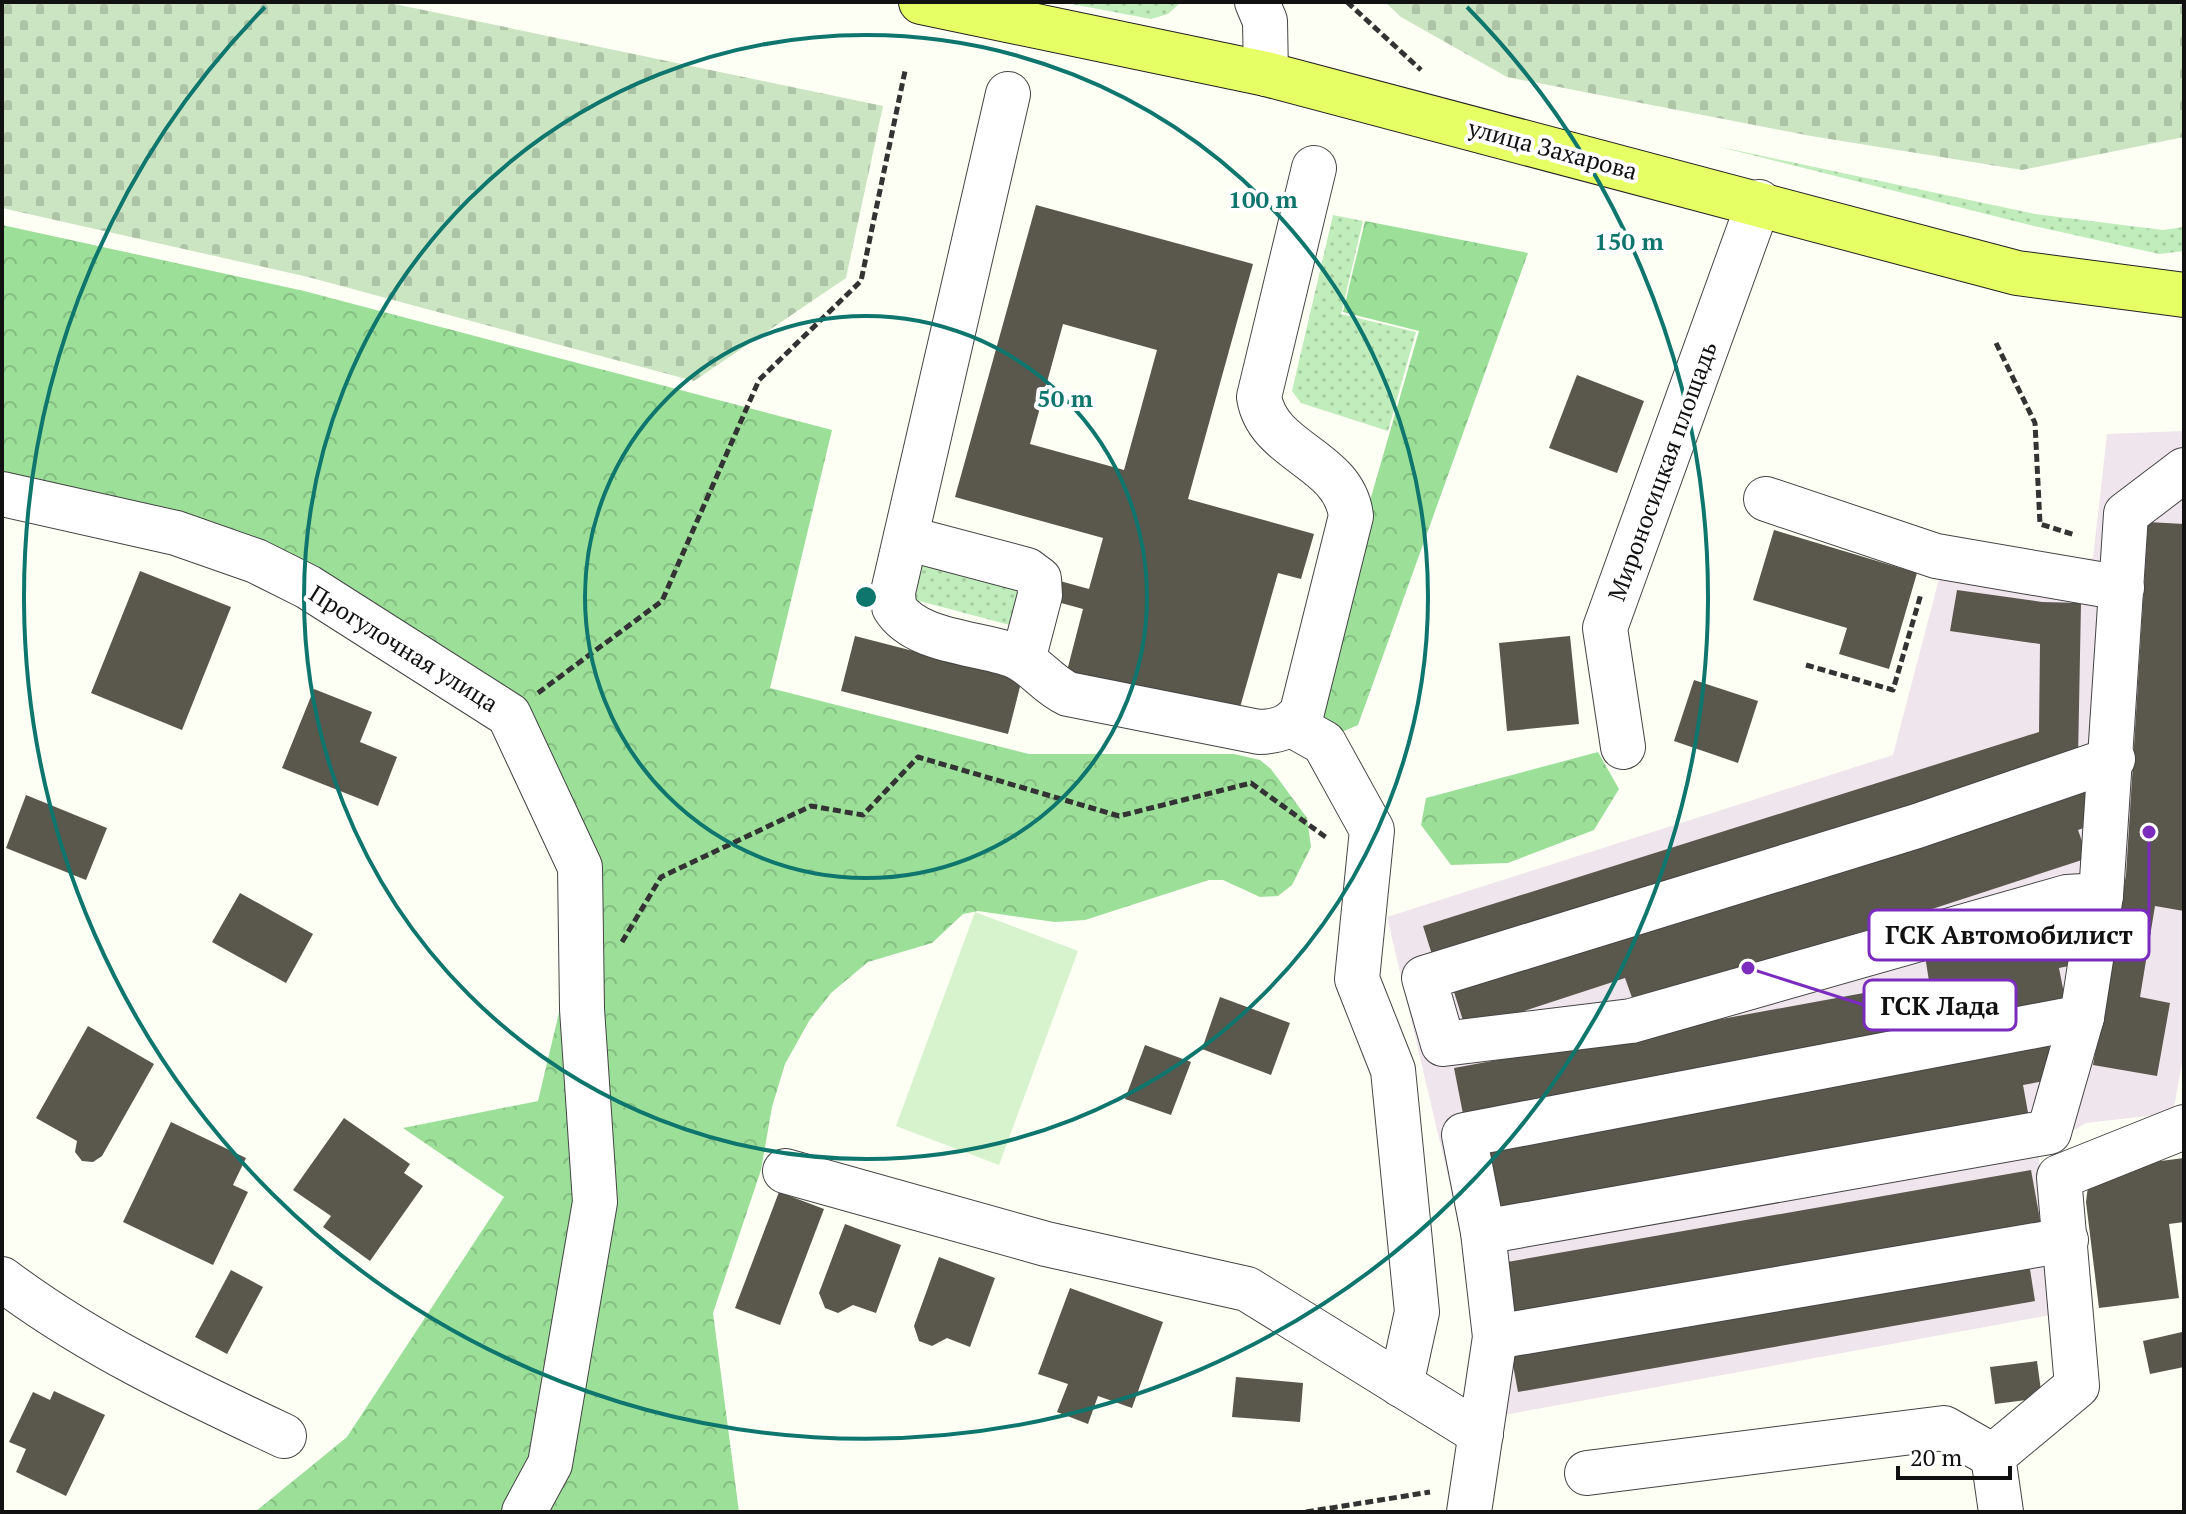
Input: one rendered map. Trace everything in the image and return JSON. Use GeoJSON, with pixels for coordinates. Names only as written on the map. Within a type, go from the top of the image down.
{"type":"FeatureCollection","features":[{"type":"Feature","properties":{"kind":"main road","name":"улица Захарова"},"geometry":{"type":"LineString","coordinates":[[921,2],[1266,74],[1759,202],[2017,273],[2184,295]]}},
{"type":"Feature","properties":{"kind":"street"},"geometry":{"type":"LineString","coordinates":[[1257,2],[1265,21],[1266,74]]}},
{"type":"Feature","properties":{"kind":"street"},"geometry":{"type":"LineString","coordinates":[[1008,94],[893,592],[894,607],[913,628],[1023,660],[1053,687],[1068,694],[1259,732],[1275,732],[1292,725],[1307,699],[1351,516],[1349,500],[1335,477],[1279,434],[1261,412],[1259,397],[1314,168]]}},
{"type":"Feature","properties":{"kind":"street","name":"Мироносицкая площадь"},"geometry":{"type":"LineString","coordinates":[[1623,747],[1605,628],[1759,202]]}},
{"type":"Feature","properties":{"kind":"street"},"geometry":{"type":"LineString","coordinates":[[1483,1232],[2049,1132],[2082,1017],[2101,895],[2113,759],[2108,586],[2126,514],[2184,470]]}},
{"type":"Feature","properties":{"kind":"street","name":"Прогулочная улица"},"geometry":{"type":"LineString","coordinates":[[2,494],[176,533],[256,561],[308,587],[509,715],[580,867],[582,1009],[595,1202],[550,1464],[524,1512]]}},
{"type":"Feature","properties":{"kind":"street"},"geometry":{"type":"LineString","coordinates":[[1766,499],[1936,556],[2108,586]]}},
{"type":"Feature","properties":{"kind":"street"},"geometry":{"type":"LineString","coordinates":[[906,538],[1027,570],[1039,579],[1040,595],[1023,660]]}},
{"type":"Feature","properties":{"kind":"street"},"geometry":{"type":"LineString","coordinates":[[1292,725],[1324,743],[1372,830],[1357,979],[1393,1070],[1417,1312],[1401,1385]]}},
{"type":"Feature","properties":{"kind":"street"},"geometry":{"type":"LineString","coordinates":[[2101,895],[2067,897],[1615,1023],[1443,1044],[1424,978],[1917,826],[2113,759]]}},
{"type":"Feature","properties":{"kind":"street"},"geometry":{"type":"LineString","coordinates":[[1455,1507],[1481,1434],[1495,1337],[1483,1232],[1464,1135],[2082,1017]]}},
{"type":"Feature","properties":{"kind":"street"},"geometry":{"type":"LineString","coordinates":[[1993,1456],[2077,1386],[2059,1177],[2184,1127]]}},
{"type":"Feature","properties":{"kind":"street"},"geometry":{"type":"LineString","coordinates":[[785,1171],[1046,1244],[1247,1289],[1481,1434]]}},
{"type":"Feature","properties":{"kind":"street"},"geometry":{"type":"LineString","coordinates":[[1495,1337],[2066,1240]]}},
{"type":"Feature","properties":{"kind":"street"},"geometry":{"type":"LineString","coordinates":[[2,1279],[33,1302],[160,1377],[284,1436]]}},
{"type":"Feature","properties":{"kind":"street"},"geometry":{"type":"LineString","coordinates":[[1587,1473],[1944,1428],[1993,1456]]}},
{"type":"Feature","properties":{"kind":"street"},"geometry":{"type":"LineString","coordinates":[[1993,1456],[2001,1512]]}},
{"type":"Feature","properties":{"kind":"path"},"geometry":{"type":"LineString","coordinates":[[1347,2],[1421,70]]}},
{"type":"Feature","properties":{"kind":"path"},"geometry":{"type":"LineString","coordinates":[[509,715],[662,601],[759,380],[861,281],[905,71]]}},
{"type":"Feature","properties":{"kind":"path"},"geometry":{"type":"LineString","coordinates":[[1996,343],[2035,423],[2040,524],[2081,538],[2108,586]]}},
{"type":"Feature","properties":{"kind":"path"},"geometry":{"type":"LineString","coordinates":[[1806,665],[1893,690],[1926,577],[1936,556]]}},
{"type":"Feature","properties":{"kind":"path"},"geometry":{"type":"LineString","coordinates":[[622,943],[661,877],[811,806],[863,815],[918,757],[1119,816],[1251,783],[1329,839],[1366,885]]}},
{"type":"Feature","properties":{"kind":"path"},"geometry":{"type":"LineString","coordinates":[[1306,1512],[1433,1492],[1455,1507]]}},
{"type":"Feature","properties":{"kind":"shaded area"},"geometry":{"type":"Polygon","coordinates":[[[2184,431],[2184,1052],[2173,1113],[2086,1123],[2038,1151],[2056,1314],[1504,1415],[1387,917],[1893,755],[1940,575],[2093,558],[2107,434],[2184,431]]]}},
{"type":"Feature","properties":{"kind":"green space"},"geometry":{"type":"Polygon","coordinates":[[[2,2],[385,2],[883,106],[846,278],[694,381],[308,277],[2,208],[2,2]]]}},
{"type":"Feature","properties":{"kind":"green space"},"geometry":{"type":"Polygon","coordinates":[[[1061,2],[1181,2],[1168,14],[1151,19],[1061,2]]]}},
{"type":"Feature","properties":{"kind":"green space"},"geometry":{"type":"Polygon","coordinates":[[[1385,2],[2184,2],[2184,137],[2022,170],[1811,136],[1507,77],[1401,17],[1385,2]]]}},
{"type":"Feature","properties":{"kind":"green space"},"geometry":{"type":"Polygon","coordinates":[[[1716,146],[2035,214],[2163,230],[2184,227],[2184,251],[2159,254],[1716,146]]]}},
{"type":"Feature","properties":{"kind":"green space"},"geometry":{"type":"Polygon","coordinates":[[[1333,215],[1363,221],[1341,314],[1416,332],[1388,431],[1301,403],[1292,391],[1333,215]]]}},
{"type":"Feature","properties":{"kind":"green space"},"geometry":{"type":"Polygon","coordinates":[[[1365,221],[1528,253],[1358,725],[1335,735],[1307,719],[1419,331],[1343,312],[1365,221]]]}},
{"type":"Feature","properties":{"kind":"green space"},"geometry":{"type":"Polygon","coordinates":[[[2,225],[304,291],[832,430],[770,688],[1029,754],[1234,754],[1260,760],[1271,769],[1307,818],[1311,847],[1292,885],[1278,896],[1260,897],[1223,880],[1209,880],[1085,920],[1055,922],[978,911],[963,914],[932,943],[868,962],[831,993],[809,1021],[785,1064],[772,1107],[761,1170],[713,1313],[739,1512],[255,1512],[347,1437],[504,1197],[403,1128],[538,1101],[596,857],[505,687],[2,479],[2,225]]]}},
{"type":"Feature","properties":{"kind":"green space"},"geometry":{"type":"Polygon","coordinates":[[[923,558],[1029,586],[1017,627],[912,599],[923,558]]]}},
{"type":"Feature","properties":{"kind":"green space"},"geometry":{"type":"Polygon","coordinates":[[[1598,752],[1619,789],[1594,830],[1508,863],[1451,865],[1421,825],[1426,798],[1598,752]]]}},
{"type":"Feature","properties":{"kind":"green space"},"geometry":{"type":"Polygon","coordinates":[[[975,912],[1078,951],[999,1165],[896,1126],[975,912]]]}},
{"type":"Feature","properties":{"kind":"building"},"geometry":{"type":"Polygon","coordinates":[[[1036,205],[1253,264],[1188,499],[1314,534],[1301,579],[1278,573],[1237,718],[1067,671],[1083,609],[1054,601],[1060,581],[1089,589],[1103,538],[955,497],[1036,205]],[[1063,324],[1030,444],[1124,470],[1157,350],[1063,324]]]}},
{"type":"Feature","properties":{"kind":"building"},"geometry":{"type":"Polygon","coordinates":[[[1577,375],[1644,401],[1617,473],[1549,448],[1577,375]]]}},
{"type":"Feature","properties":{"kind":"building"},"geometry":{"type":"Polygon","coordinates":[[[2148,522],[2184,524],[2184,911],[2155,906],[2140,997],[2170,1003],[2157,1076],[2093,1065],[2126,875],[2148,522]]]}},
{"type":"Feature","properties":{"kind":"building"},"geometry":{"type":"Polygon","coordinates":[[[1774,530],[1917,573],[1889,669],[1839,654],[1847,628],[1753,600],[1774,530]]]}},
{"type":"Feature","properties":{"kind":"building"},"geometry":{"type":"Polygon","coordinates":[[[140,571],[231,607],[182,730],[91,693],[140,571]]]}},
{"type":"Feature","properties":{"kind":"building"},"geometry":{"type":"Polygon","coordinates":[[[1957,590],[2042,602],[2081,603],[2078,759],[1434,961],[1423,926],[2039,732],[2040,644],[1950,631],[1957,590]]]}},
{"type":"Feature","properties":{"kind":"building"},"geometry":{"type":"Polygon","coordinates":[[[855,636],[1022,679],[1008,734],[841,691],[855,636]]]}},
{"type":"Feature","properties":{"kind":"building"},"geometry":{"type":"Polygon","coordinates":[[[1570,636],[1579,724],[1507,731],[1499,643],[1570,636]]]}},
{"type":"Feature","properties":{"kind":"building"},"geometry":{"type":"Polygon","coordinates":[[[1694,680],[1758,701],[1738,763],[1674,741],[1694,680]]]}},
{"type":"Feature","properties":{"kind":"building"},"geometry":{"type":"Polygon","coordinates":[[[314,689],[372,712],[360,742],[397,757],[378,806],[282,768],[314,689]]]}},
{"type":"Feature","properties":{"kind":"building"},"geometry":{"type":"Polygon","coordinates":[[[2090,783],[2103,821],[2078,830],[2088,858],[1635,1006],[1625,978],[1466,1030],[1454,992],[2090,783]]]}},
{"type":"Feature","properties":{"kind":"building"},"geometry":{"type":"Polygon","coordinates":[[[26,795],[107,828],[86,880],[6,848],[26,795]]]}},
{"type":"Feature","properties":{"kind":"building"},"geometry":{"type":"Polygon","coordinates":[[[240,893],[313,934],[286,983],[212,942],[240,893]]]}},
{"type":"Feature","properties":{"kind":"building"},"geometry":{"type":"Polygon","coordinates":[[[2068,930],[2074,965],[2059,968],[2066,1004],[1463,1114],[1454,1068],[1929,981],[1925,956],[2068,930]]]}},
{"type":"Feature","properties":{"kind":"building"},"geometry":{"type":"Polygon","coordinates":[[[1220,997],[1290,1023],[1271,1075],[1202,1049],[1220,997]]]}},
{"type":"Feature","properties":{"kind":"building"},"geometry":{"type":"Polygon","coordinates":[[[88,1026],[154,1064],[102,1156],[93,1162],[82,1161],[75,1152],[77,1141],[36,1118],[88,1026]]]}},
{"type":"Feature","properties":{"kind":"building"},"geometry":{"type":"Polygon","coordinates":[[[1145,1045],[1191,1062],[1171,1115],[1125,1099],[1145,1045]]]}},
{"type":"Feature","properties":{"kind":"building"},"geometry":{"type":"Polygon","coordinates":[[[2049,1045],[2055,1079],[2023,1085],[2029,1118],[1490,1219],[1477,1152],[2049,1045]]]}},
{"type":"Feature","properties":{"kind":"building"},"geometry":{"type":"Polygon","coordinates":[[[344,1118],[410,1164],[404,1173],[423,1186],[370,1261],[323,1227],[331,1216],[293,1190],[344,1118]]]}},
{"type":"Feature","properties":{"kind":"building"},"geometry":{"type":"Polygon","coordinates":[[[171,1122],[246,1158],[233,1185],[248,1192],[213,1265],[123,1222],[171,1122]]]}},
{"type":"Feature","properties":{"kind":"building"},"geometry":{"type":"Polygon","coordinates":[[[2184,1158],[2184,1222],[2169,1224],[2179,1298],[2099,1308],[2086,1202],[2090,1170],[2184,1158]]]}},
{"type":"Feature","properties":{"kind":"building"},"geometry":{"type":"Polygon","coordinates":[[[2031,1170],[2042,1231],[1507,1325],[1496,1264],[2031,1170]]]}},
{"type":"Feature","properties":{"kind":"building"},"geometry":{"type":"Polygon","coordinates":[[[779,1192],[824,1209],[780,1325],[735,1308],[779,1192]]]}},
{"type":"Feature","properties":{"kind":"building"},"geometry":{"type":"Polygon","coordinates":[[[845,1224],[901,1245],[876,1313],[853,1305],[838,1313],[825,1308],[819,1293],[845,1224]]]}},
{"type":"Feature","properties":{"kind":"building"},"geometry":{"type":"Polygon","coordinates":[[[939,1257],[995,1278],[970,1347],[947,1338],[932,1346],[919,1341],[914,1326],[939,1257]]]}},
{"type":"Feature","properties":{"kind":"building"},"geometry":{"type":"Polygon","coordinates":[[[2029,1263],[2035,1301],[1518,1392],[1511,1354],[2029,1263]]]}},
{"type":"Feature","properties":{"kind":"building"},"geometry":{"type":"Polygon","coordinates":[[[231,1270],[263,1287],[227,1354],[195,1337],[231,1270]]]}},
{"type":"Feature","properties":{"kind":"building"},"geometry":{"type":"Polygon","coordinates":[[[1070,1288],[1163,1322],[1132,1408],[1098,1396],[1088,1424],[1057,1412],[1068,1384],[1038,1374],[1070,1288]]]}},
{"type":"Feature","properties":{"kind":"building"},"geometry":{"type":"Polygon","coordinates":[[[2182,1332],[2184,1367],[2150,1374],[2143,1341],[2182,1332]]]}},
{"type":"Feature","properties":{"kind":"building"},"geometry":{"type":"Polygon","coordinates":[[[2037,1361],[2042,1398],[1995,1404],[1990,1367],[2037,1361]]]}},
{"type":"Feature","properties":{"kind":"building"},"geometry":{"type":"Polygon","coordinates":[[[1236,1377],[1303,1383],[1300,1422],[1232,1417],[1236,1377]]]}},
{"type":"Feature","properties":{"kind":"building"},"geometry":{"type":"Polygon","coordinates":[[[54,1391],[105,1415],[66,1496],[16,1472],[26,1449],[9,1442],[33,1392],[50,1400],[54,1391]]]}},
{"type":"Feature","properties":{"kind":"place","name":"ГСК Автомобилист"},"geometry":{"type":"Point","coordinates":[2149,832]}},
{"type":"Feature","properties":{"kind":"place","name":"ГСК Лада"},"geometry":{"type":"Point","coordinates":[1748,968]}}]}
